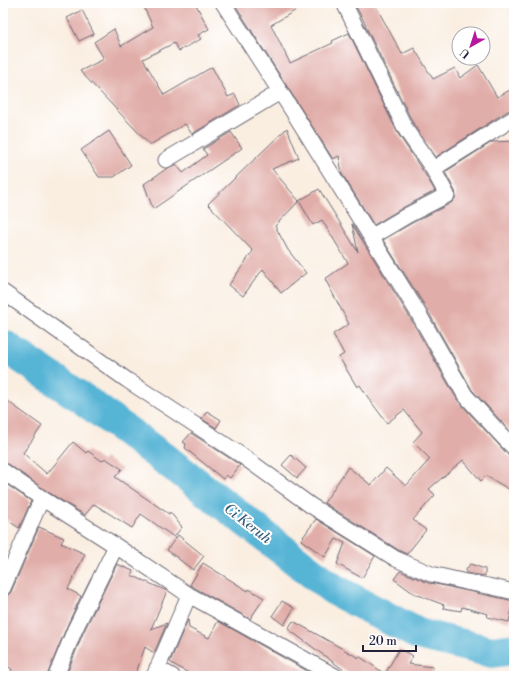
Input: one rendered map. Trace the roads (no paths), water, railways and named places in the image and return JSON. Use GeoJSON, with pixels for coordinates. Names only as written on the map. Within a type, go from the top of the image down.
{"type":"FeatureCollection","features":[{"type":"Feature","properties":{"kind":"street"},"geometry":{"type":"LineString","coordinates":[[223,3],[417,311],[465,395],[514,448]]}},
{"type":"Feature","properties":{"kind":"street"},"geometry":{"type":"LineString","coordinates":[[344,3],[406,130],[433,169],[447,195],[408,215],[371,237]]}},
{"type":"Feature","properties":{"kind":"street"},"geometry":{"type":"LineString","coordinates":[[166,160],[280,92]]}},
{"type":"Feature","properties":{"kind":"street"},"geometry":{"type":"LineString","coordinates":[[433,169],[514,118]]}},
{"type":"Feature","properties":{"kind":"street"},"geometry":{"type":"LineString","coordinates":[[3,292],[127,380],[241,455],[310,505],[396,559],[431,574],[514,592]]}},
{"type":"Feature","properties":{"kind":"street"},"geometry":{"type":"LineString","coordinates":[[3,471],[189,595],[335,676]]}},
{"type":"Feature","properties":{"kind":"street"},"geometry":{"type":"LineString","coordinates":[[3,588],[8,562],[43,499]]}},
{"type":"Feature","properties":{"kind":"street"},"geometry":{"type":"LineString","coordinates":[[56,676],[75,629],[116,546]]}},
{"type":"Feature","properties":{"kind":"street"},"geometry":{"type":"LineString","coordinates":[[172,676],[156,672],[189,595]]}},
{"type":"Feature","properties":{"kind":"waterway","name":"Ci Keruh"},"geometry":{"type":"LineString","coordinates":[[3,345],[83,399],[182,472],[333,589],[418,634],[492,652],[514,649]]}}]}
